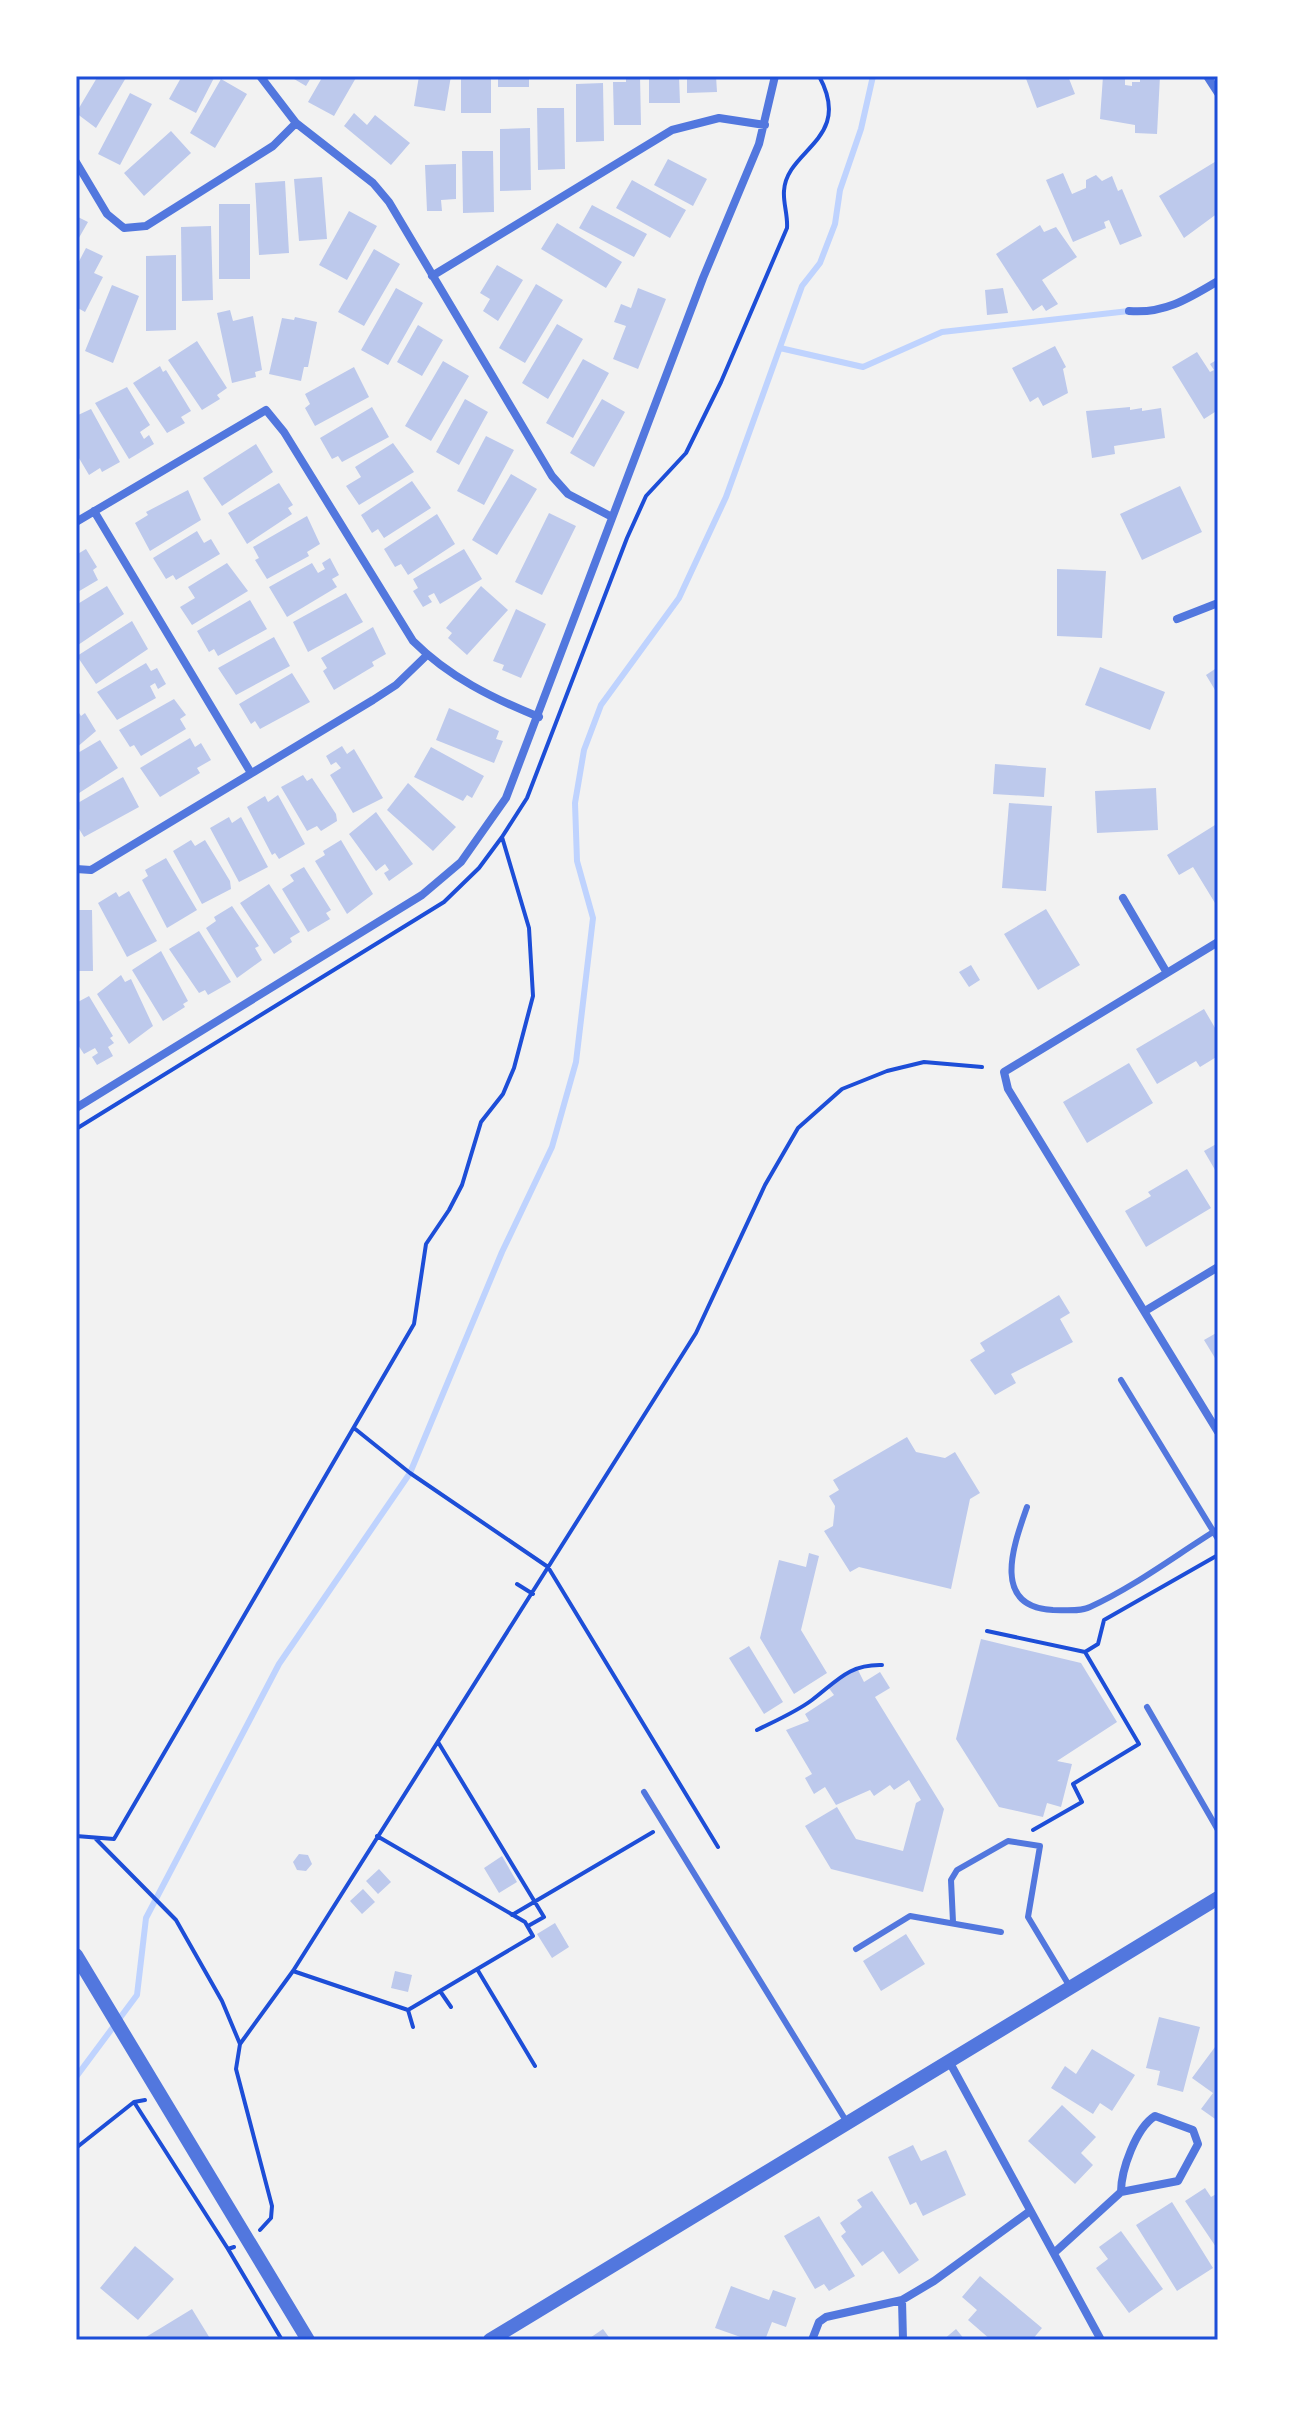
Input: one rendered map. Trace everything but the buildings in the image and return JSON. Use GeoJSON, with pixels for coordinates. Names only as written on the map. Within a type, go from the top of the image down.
{"type":"FeatureCollection","features":[{"type":"Feature","properties":{"kind":"street"},"geometry":{"type":"LineString","coordinates":[[260,76],[296,123],[381,192],[552,476],[568,494],[612,517]]}},
{"type":"Feature","properties":{"kind":"street"},"geometry":{"type":"LineString","coordinates":[[76,1108],[370,929],[441,881],[461,862],[499,810],[539,717],[612,517],[765,125],[775,76]]}},
{"type":"Feature","properties":{"kind":"street"},"geometry":{"type":"LineString","coordinates":[[1207,76],[1218,93]]}},
{"type":"Feature","properties":{"kind":"street"},"geometry":{"type":"LineString","coordinates":[[432,276],[672,130],[719,118],[765,125]]}},
{"type":"Feature","properties":{"kind":"street"},"geometry":{"type":"LineString","coordinates":[[76,162],[107,214],[124,228],[146,226],[273,146],[296,123]]}},
{"type":"Feature","properties":{"kind":"street"},"geometry":{"type":"LineString","coordinates":[[1129,311],[1150,313],[1179,304],[1218,281]]}},
{"type":"Feature","properties":{"kind":"street"},"geometry":{"type":"LineString","coordinates":[[76,522],[266,410],[284,432],[401,626],[427,655],[470,686],[539,717]]}},
{"type":"Feature","properties":{"kind":"street"},"geometry":{"type":"LineString","coordinates":[[94,511],[251,773]]}},
{"type":"Feature","properties":{"kind":"street"},"geometry":{"type":"LineString","coordinates":[[1177,619],[1218,603]]}},
{"type":"Feature","properties":{"kind":"street"},"geometry":{"type":"LineString","coordinates":[[78,870],[91,870],[396,685],[427,655]]}},
{"type":"Feature","properties":{"kind":"street"},"geometry":{"type":"LineString","coordinates":[[1123,898],[1167,973]]}},
{"type":"Feature","properties":{"kind":"street"},"geometry":{"type":"LineString","coordinates":[[1218,942],[1004,1072],[1008,1089],[1218,1432]]}},
{"type":"Feature","properties":{"kind":"street"},"geometry":{"type":"LineString","coordinates":[[1145,1311],[1218,1267]]}},
{"type":"Feature","properties":{"kind":"street"},"geometry":{"type":"LineString","coordinates":[[490,2340],[1218,1898]]}},
{"type":"Feature","properties":{"kind":"street"},"geometry":{"type":"LineString","coordinates":[[76,1955],[308,2340]]}},
{"type":"Feature","properties":{"kind":"street"},"geometry":{"type":"LineString","coordinates":[[950,2063],[1101,2340]]}},
{"type":"Feature","properties":{"kind":"street"},"geometry":{"type":"LineString","coordinates":[[1054,2253],[1121,2192],[1178,2181],[1198,2144],[1198,2136],[1161,2116],[1150,2118],[1122,2177],[1121,2192]]}},
{"type":"Feature","properties":{"kind":"street"},"geometry":{"type":"LineString","coordinates":[[812,2340],[819,2322],[826,2317],[902,2300],[934,2281],[1030,2211]]}},
{"type":"Feature","properties":{"kind":"street"},"geometry":{"type":"LineString","coordinates":[[902,2300],[903,2340]]}},
{"type":"Feature","properties":{"kind":"lane"},"geometry":{"type":"LineString","coordinates":[[1121,1380],[1216,1531],[1218,1539]]}},
{"type":"Feature","properties":{"kind":"lane"},"geometry":{"type":"LineString","coordinates":[[1027,1507],[1010,1557],[1010,1570],[1018,1593],[1044,1610],[1087,1609],[1216,1531]]}},
{"type":"Feature","properties":{"kind":"lane"},"geometry":{"type":"LineString","coordinates":[[1147,1707],[1218,1830]]}},
{"type":"Feature","properties":{"kind":"lane"},"geometry":{"type":"LineString","coordinates":[[644,1792],[848,2124]]}},
{"type":"Feature","properties":{"kind":"lane"},"geometry":{"type":"LineString","coordinates":[[953,1922],[951,1885],[957,1870],[1003,1842],[1020,1841],[1040,1846],[1028,1917],[1070,1987]]}},
{"type":"Feature","properties":{"kind":"lane"},"geometry":{"type":"LineString","coordinates":[[856,1949],[910,1916],[1001,1932]]}},
{"type":"Feature","properties":{"kind":"path"},"geometry":{"type":"LineString","coordinates":[[76,1836],[114,1839],[122,1827],[414,1324],[426,1244],[462,1185],[481,1122],[503,1094],[514,1068],[533,996],[529,928],[502,837],[527,798],[646,496],[686,453],[721,382],[787,228],[784,190],[795,167],[823,134],[828,116],[828,91],[819,76]]}},
{"type":"Feature","properties":{"kind":"path"},"geometry":{"type":"LineString","coordinates":[[76,1129],[444,902]]}},
{"type":"Feature","properties":{"kind":"path"},"geometry":{"type":"LineString","coordinates":[[96,1839],[176,1920],[222,2001],[240,2044],[293,1971],[696,1333],[765,1185],[798,1128],[842,1089],[887,1071],[924,1062],[982,1067]]}},
{"type":"Feature","properties":{"kind":"path"},"geometry":{"type":"LineString","coordinates":[[354,1428],[410,1473],[548,1567],[718,1847]]}},
{"type":"Feature","properties":{"kind":"path"},"geometry":{"type":"LineString","coordinates":[[987,1631],[1085,1652],[1098,1644],[1104,1620],[1218,1555]]}},
{"type":"Feature","properties":{"kind":"path"},"geometry":{"type":"LineString","coordinates":[[517,1584],[533,1594]]}},
{"type":"Feature","properties":{"kind":"path"},"geometry":{"type":"LineString","coordinates":[[1024,1831],[1040,1829],[1082,1802],[1073,1784],[1139,1744],[1085,1652]]}},
{"type":"Feature","properties":{"kind":"path"},"geometry":{"type":"LineString","coordinates":[[757,1730],[810,1702],[850,1669],[861,1664],[882,1665]]}},
{"type":"Feature","properties":{"kind":"path"},"geometry":{"type":"LineString","coordinates":[[438,1742],[544,1917],[528,1926]]}},
{"type":"Feature","properties":{"kind":"path"},"geometry":{"type":"LineString","coordinates":[[512,1915],[652,1830],[661,1844]]}},
{"type":"Feature","properties":{"kind":"path"},"geometry":{"type":"LineString","coordinates":[[293,1971],[408,2010],[533,1936],[528,1926],[512,1915],[377,1836]]}},
{"type":"Feature","properties":{"kind":"path"},"geometry":{"type":"LineString","coordinates":[[477,1969],[535,2066]]}},
{"type":"Feature","properties":{"kind":"path"},"geometry":{"type":"LineString","coordinates":[[440,1991],[451,2007]]}},
{"type":"Feature","properties":{"kind":"path"},"geometry":{"type":"LineString","coordinates":[[408,2010],[413,2027]]}},
{"type":"Feature","properties":{"kind":"path"},"geometry":{"type":"LineString","coordinates":[[76,2148],[134,2102],[160,2097]]}},
{"type":"Feature","properties":{"kind":"path"},"geometry":{"type":"LineString","coordinates":[[228,2249],[282,2340]]}},
{"type":"Feature","properties":{"kind":"waterway"},"geometry":{"type":"LineString","coordinates":[[76,2077],[137,1995],[146,1918],[279,1664],[410,1473],[502,1252],[552,1147],[576,1062],[593,918],[577,861],[575,803],[584,750],[601,705],[679,598],[726,497],[802,286],[820,263],[835,224],[840,190],[861,129],[873,76]]}},
{"type":"Feature","properties":{"kind":"waterway"},"geometry":{"type":"LineString","coordinates":[[780,348],[863,367],[942,332],[1129,311]]}}]}
